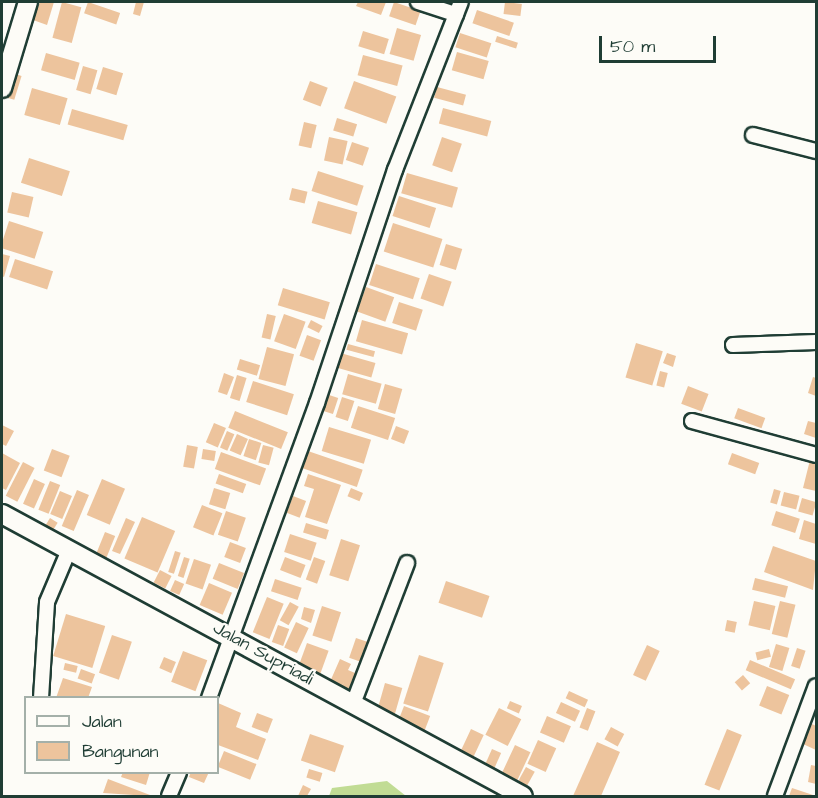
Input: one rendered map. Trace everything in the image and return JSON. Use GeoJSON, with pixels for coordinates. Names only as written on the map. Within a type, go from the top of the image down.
{"type":"FeatureCollection","features":[{"type":"Feature","properties":{"kind":"main road"},"geometry":{"type":"LineString","coordinates":[[2,88],[28,2]]}},
{"type":"Feature","properties":{"kind":"main road","name":"Jalan Supriadi"},"geometry":{"type":"LineString","coordinates":[[2,514],[523,796]]}},
{"type":"Feature","properties":{"kind":"street"},"geometry":{"type":"LineString","coordinates":[[210,696],[395,170],[458,8],[418,2]]}},
{"type":"Feature","properties":{"kind":"street"},"geometry":{"type":"LineString","coordinates":[[753,135],[816,151]]}},
{"type":"Feature","properties":{"kind":"street"},"geometry":{"type":"LineString","coordinates":[[734,345],[816,342]]}},
{"type":"Feature","properties":{"kind":"street"},"geometry":{"type":"LineString","coordinates":[[692,421],[816,454]]}},
{"type":"Feature","properties":{"kind":"street"},"geometry":{"type":"LineString","coordinates":[[41,696],[47,602],[69,550]]}},
{"type":"Feature","properties":{"kind":"street"},"geometry":{"type":"LineString","coordinates":[[353,704],[407,563]]}},
{"type":"Feature","properties":{"kind":"street"},"geometry":{"type":"LineString","coordinates":[[775,796],[816,686]]}},
{"type":"Feature","properties":{"kind":"street"},"geometry":{"type":"LineString","coordinates":[[169,796],[178,774]]}},
{"type":"Feature","properties":{"kind":"green space"},"geometry":{"type":"Polygon","coordinates":[[[387,781],[406,796],[329,796],[332,788],[387,781]]]}},
{"type":"Feature","properties":{"kind":"building"},"geometry":{"type":"Polygon","coordinates":[[[40,2],[54,2],[47,25],[33,20],[40,2]]]}},
{"type":"Feature","properties":{"kind":"building"},"geometry":{"type":"Polygon","coordinates":[[[62,2],[81,7],[72,43],[52,38],[62,2]]]}},
{"type":"Feature","properties":{"kind":"building"},"geometry":{"type":"Polygon","coordinates":[[[88,2],[120,13],[116,24],[84,13],[88,2]]]}},
{"type":"Feature","properties":{"kind":"building"},"geometry":{"type":"Polygon","coordinates":[[[136,2],[144,2],[140,16],[133,14],[136,2]]]}},
{"type":"Feature","properties":{"kind":"building"},"geometry":{"type":"Polygon","coordinates":[[[358,2],[386,2],[381,15],[356,6],[358,2]]]}},
{"type":"Feature","properties":{"kind":"building"},"geometry":{"type":"Polygon","coordinates":[[[394,2],[420,11],[416,25],[389,16],[394,2]]]}},
{"type":"Feature","properties":{"kind":"building"},"geometry":{"type":"Polygon","coordinates":[[[505,2],[522,4],[520,16],[504,14],[505,2]]]}},
{"type":"Feature","properties":{"kind":"building"},"geometry":{"type":"Polygon","coordinates":[[[477,10],[514,23],[509,36],[472,23],[477,10]]]}},
{"type":"Feature","properties":{"kind":"building"},"geometry":{"type":"Polygon","coordinates":[[[397,28],[421,35],[414,61],[390,54],[397,28]]]}},
{"type":"Feature","properties":{"kind":"building"},"geometry":{"type":"Polygon","coordinates":[[[363,31],[389,39],[384,54],[358,46],[363,31]]]}},
{"type":"Feature","properties":{"kind":"building"},"geometry":{"type":"Polygon","coordinates":[[[460,33],[491,43],[487,57],[455,47],[460,33]]]}},
{"type":"Feature","properties":{"kind":"building"},"geometry":{"type":"Polygon","coordinates":[[[497,36],[518,43],[516,49],[495,42],[497,36]]]}},
{"type":"Feature","properties":{"kind":"building"},"geometry":{"type":"Polygon","coordinates":[[[457,52],[489,61],[483,79],[452,70],[457,52]]]}},
{"type":"Feature","properties":{"kind":"building"},"geometry":{"type":"Polygon","coordinates":[[[46,53],[80,63],[75,80],[41,70],[46,53]]]}},
{"type":"Feature","properties":{"kind":"building"},"geometry":{"type":"Polygon","coordinates":[[[363,55],[403,66],[397,86],[358,75],[363,55]]]}},
{"type":"Feature","properties":{"kind":"building"},"geometry":{"type":"Polygon","coordinates":[[[83,66],[97,70],[91,94],[76,90],[83,66]]]}},
{"type":"Feature","properties":{"kind":"building"},"geometry":{"type":"Polygon","coordinates":[[[103,67],[123,73],[116,95],[96,89],[103,67]]]}},
{"type":"Feature","properties":{"kind":"building"},"geometry":{"type":"Polygon","coordinates":[[[12,73],[22,76],[14,100],[5,97],[12,73]]]}},
{"type":"Feature","properties":{"kind":"building"},"geometry":{"type":"Polygon","coordinates":[[[310,81],[328,88],[321,106],[303,100],[310,81]]]}},
{"type":"Feature","properties":{"kind":"building"},"geometry":{"type":"Polygon","coordinates":[[[354,81],[396,96],[386,124],[344,108],[354,81]]]}},
{"type":"Feature","properties":{"kind":"building"},"geometry":{"type":"Polygon","coordinates":[[[437,87],[466,95],[463,105],[434,98],[437,87]]]}},
{"type":"Feature","properties":{"kind":"building"},"geometry":{"type":"Polygon","coordinates":[[[32,88],[68,98],[60,125],[24,115],[32,88]]]}},
{"type":"Feature","properties":{"kind":"building"},"geometry":{"type":"Polygon","coordinates":[[[443,108],[491,121],[487,136],[439,123],[443,108]]]}},
{"type":"Feature","properties":{"kind":"building"},"geometry":{"type":"Polygon","coordinates":[[[72,109],[128,125],[123,140],[68,124],[72,109]]]}},
{"type":"Feature","properties":{"kind":"building"},"geometry":{"type":"Polygon","coordinates":[[[337,118],[357,124],[353,137],[333,130],[337,118]]]}},
{"type":"Feature","properties":{"kind":"building"},"geometry":{"type":"Polygon","coordinates":[[[304,122],[317,125],[311,148],[299,145],[304,122]]]}},
{"type":"Feature","properties":{"kind":"building"},"geometry":{"type":"Polygon","coordinates":[[[329,137],[348,141],[343,164],[324,160],[329,137]]]}},
{"type":"Feature","properties":{"kind":"building"},"geometry":{"type":"Polygon","coordinates":[[[442,137],[462,144],[452,172],[432,165],[442,137]]]}},
{"type":"Feature","properties":{"kind":"building"},"geometry":{"type":"Polygon","coordinates":[[[352,142],[369,148],[363,166],[346,160],[352,142]]]}},
{"type":"Feature","properties":{"kind":"building"},"geometry":{"type":"Polygon","coordinates":[[[29,158],[70,171],[62,196],[21,183],[29,158]]]}},
{"type":"Feature","properties":{"kind":"building"},"geometry":{"type":"Polygon","coordinates":[[[318,171],[364,186],[357,206],[312,191],[318,171]]]}},
{"type":"Feature","properties":{"kind":"building"},"geometry":{"type":"Polygon","coordinates":[[[407,173],[458,188],[452,208],[401,193],[407,173]]]}},
{"type":"Feature","properties":{"kind":"building"},"geometry":{"type":"Polygon","coordinates":[[[292,188],[308,192],[305,204],[289,200],[292,188]]]}},
{"type":"Feature","properties":{"kind":"building"},"geometry":{"type":"Polygon","coordinates":[[[12,192],[33,197],[29,217],[7,212],[12,192]]]}},
{"type":"Feature","properties":{"kind":"building"},"geometry":{"type":"Polygon","coordinates":[[[399,196],[436,208],[430,228],[393,216],[399,196]]]}},
{"type":"Feature","properties":{"kind":"building"},"geometry":{"type":"Polygon","coordinates":[[[318,201],[357,212],[351,234],[312,223],[318,201]]]}},
{"type":"Feature","properties":{"kind":"building"},"geometry":{"type":"Polygon","coordinates":[[[9,221],[43,232],[35,259],[2,248],[9,221]]]}},
{"type":"Feature","properties":{"kind":"building"},"geometry":{"type":"Polygon","coordinates":[[[393,223],[442,239],[433,268],[384,252],[393,223]]]}},
{"type":"Feature","properties":{"kind":"building"},"geometry":{"type":"Polygon","coordinates":[[[446,244],[462,249],[456,270],[440,265],[446,244]]]}},
{"type":"Feature","properties":{"kind":"building"},"geometry":{"type":"Polygon","coordinates":[[[2,254],[10,256],[4,277],[2,276],[2,254]]]}},
{"type":"Feature","properties":{"kind":"building"},"geometry":{"type":"Polygon","coordinates":[[[15,259],[53,271],[47,289],[9,277],[15,259]]]}},
{"type":"Feature","properties":{"kind":"building"},"geometry":{"type":"Polygon","coordinates":[[[376,264],[420,278],[413,299],[369,285],[376,264]]]}},
{"type":"Feature","properties":{"kind":"building"},"geometry":{"type":"Polygon","coordinates":[[[429,274],[452,282],[443,306],[421,299],[429,274]]]}},
{"type":"Feature","properties":{"kind":"building"},"geometry":{"type":"Polygon","coordinates":[[[366,287],[394,297],[385,322],[357,311],[366,287]]]}},
{"type":"Feature","properties":{"kind":"building"},"geometry":{"type":"Polygon","coordinates":[[[283,288],[330,302],[325,320],[278,305],[283,288]]]}},
{"type":"Feature","properties":{"kind":"building"},"geometry":{"type":"Polygon","coordinates":[[[399,302],[423,310],[416,331],[392,323],[399,302]]]}},
{"type":"Feature","properties":{"kind":"building"},"geometry":{"type":"Polygon","coordinates":[[[267,314],[276,316],[270,339],[262,337],[267,314]]]}},
{"type":"Feature","properties":{"kind":"building"},"geometry":{"type":"Polygon","coordinates":[[[284,314],[306,322],[296,349],[274,341],[284,314]]]}},
{"type":"Feature","properties":{"kind":"building"},"geometry":{"type":"Polygon","coordinates":[[[311,320],[323,326],[319,333],[307,327],[311,320]]]}},
{"type":"Feature","properties":{"kind":"building"},"geometry":{"type":"Polygon","coordinates":[[[362,320],[408,333],[402,354],[356,341],[362,320]]]}},
{"type":"Feature","properties":{"kind":"building"},"geometry":{"type":"Polygon","coordinates":[[[307,335],[321,340],[314,361],[299,356],[307,335]]]}},
{"type":"Feature","properties":{"kind":"building"},"geometry":{"type":"Polygon","coordinates":[[[636,343],[663,351],[652,386],[625,377],[636,343]]]}},
{"type":"Feature","properties":{"kind":"building"},"geometry":{"type":"Polygon","coordinates":[[[348,344],[375,351],[373,357],[346,350],[348,344]]]}},
{"type":"Feature","properties":{"kind":"building"},"geometry":{"type":"Polygon","coordinates":[[[267,347],[294,354],[286,386],[258,379],[267,347]]]}},
{"type":"Feature","properties":{"kind":"building"},"geometry":{"type":"Polygon","coordinates":[[[337,352],[375,363],[371,377],[333,366],[337,352]]]}},
{"type":"Feature","properties":{"kind":"building"},"geometry":{"type":"Polygon","coordinates":[[[667,353],[676,356],[673,367],[663,363],[667,353]]]}},
{"type":"Feature","properties":{"kind":"building"},"geometry":{"type":"Polygon","coordinates":[[[240,359],[260,365],[257,376],[237,370],[240,359]]]}},
{"type":"Feature","properties":{"kind":"building"},"geometry":{"type":"Polygon","coordinates":[[[660,371],[668,373],[664,387],[656,386],[660,371]]]}},
{"type":"Feature","properties":{"kind":"building"},"geometry":{"type":"Polygon","coordinates":[[[224,373],[234,377],[227,395],[218,392],[224,373]]]}},
{"type":"Feature","properties":{"kind":"building"},"geometry":{"type":"Polygon","coordinates":[[[348,374],[382,384],[376,404],[342,394],[348,374]]]}},
{"type":"Feature","properties":{"kind":"building"},"geometry":{"type":"Polygon","coordinates":[[[237,375],[247,378],[240,401],[230,398],[237,375]]]}},
{"type":"Feature","properties":{"kind":"building"},"geometry":{"type":"Polygon","coordinates":[[[813,377],[816,378],[816,396],[808,393],[813,377]]]}},
{"type":"Feature","properties":{"kind":"building"},"geometry":{"type":"Polygon","coordinates":[[[253,381],[294,394],[287,415],[246,402],[253,381]]]}},
{"type":"Feature","properties":{"kind":"building"},"geometry":{"type":"Polygon","coordinates":[[[385,384],[402,389],[395,414],[378,409],[385,384]]]}},
{"type":"Feature","properties":{"kind":"building"},"geometry":{"type":"Polygon","coordinates":[[[688,386],[709,394],[702,412],[681,404],[688,386]]]}},
{"type":"Feature","properties":{"kind":"building"},"geometry":{"type":"Polygon","coordinates":[[[323,393],[338,398],[333,414],[318,409],[323,393]]]}},
{"type":"Feature","properties":{"kind":"building"},"geometry":{"type":"Polygon","coordinates":[[[342,397],[354,401],[348,421],[336,417],[342,397]]]}},
{"type":"Feature","properties":{"kind":"building"},"geometry":{"type":"Polygon","coordinates":[[[358,406],[395,418],[388,440],[351,428],[358,406]]]}},
{"type":"Feature","properties":{"kind":"building"},"geometry":{"type":"Polygon","coordinates":[[[738,408],[765,418],[761,428],[734,418],[738,408]]]}},
{"type":"Feature","properties":{"kind":"building"},"geometry":{"type":"Polygon","coordinates":[[[235,411],[288,432],[281,449],[228,428],[235,411]]]}},
{"type":"Feature","properties":{"kind":"building"},"geometry":{"type":"Polygon","coordinates":[[[808,421],[816,423],[816,438],[804,434],[808,421]]]}},
{"type":"Feature","properties":{"kind":"building"},"geometry":{"type":"Polygon","coordinates":[[[214,423],[226,428],[218,447],[206,442],[214,423]]]}},
{"type":"Feature","properties":{"kind":"building"},"geometry":{"type":"Polygon","coordinates":[[[2,425],[14,431],[6,446],[2,444],[2,425]]]}},
{"type":"Feature","properties":{"kind":"building"},"geometry":{"type":"Polygon","coordinates":[[[396,426],[409,431],[404,444],[391,439],[396,426]]]}},
{"type":"Feature","properties":{"kind":"building"},"geometry":{"type":"Polygon","coordinates":[[[329,427],[371,440],[364,464],[322,451],[329,427]]]}},
{"type":"Feature","properties":{"kind":"building"},"geometry":{"type":"Polygon","coordinates":[[[227,431],[234,434],[227,451],[220,448],[227,431]]]}},
{"type":"Feature","properties":{"kind":"building"},"geometry":{"type":"Polygon","coordinates":[[[237,434],[248,439],[241,455],[230,450],[237,434]]]}},
{"type":"Feature","properties":{"kind":"building"},"geometry":{"type":"Polygon","coordinates":[[[249,439],[261,443],[256,460],[243,456],[249,439]]]}},
{"type":"Feature","properties":{"kind":"building"},"geometry":{"type":"Polygon","coordinates":[[[187,445],[198,447],[194,469],[183,467],[187,445]]]}},
{"type":"Feature","properties":{"kind":"building"},"geometry":{"type":"Polygon","coordinates":[[[263,445],[274,448],[269,465],[258,462],[263,445]]]}},
{"type":"Feature","properties":{"kind":"building"},"geometry":{"type":"Polygon","coordinates":[[[52,449],[70,456],[61,477],[44,470],[52,449]]]}},
{"type":"Feature","properties":{"kind":"building"},"geometry":{"type":"Polygon","coordinates":[[[203,449],[216,451],[214,461],[201,459],[203,449]]]}},
{"type":"Feature","properties":{"kind":"building"},"geometry":{"type":"Polygon","coordinates":[[[305,450],[363,470],[357,487],[299,467],[305,450]]]}},
{"type":"Feature","properties":{"kind":"building"},"geometry":{"type":"Polygon","coordinates":[[[221,452],[266,468],[260,485],[215,469],[221,452]]]}},
{"type":"Feature","properties":{"kind":"building"},"geometry":{"type":"Polygon","coordinates":[[[2,453],[20,463],[6,490],[2,488],[2,453]]]}},
{"type":"Feature","properties":{"kind":"building"},"geometry":{"type":"Polygon","coordinates":[[[732,453],[759,463],[755,474],[728,464],[732,453]]]}},
{"type":"Feature","properties":{"kind":"building"},"geometry":{"type":"Polygon","coordinates":[[[811,456],[816,457],[816,491],[803,488],[811,456]]]}},
{"type":"Feature","properties":{"kind":"building"},"geometry":{"type":"Polygon","coordinates":[[[23,462],[35,468],[17,502],[6,496],[23,462]]]}},
{"type":"Feature","properties":{"kind":"building"},"geometry":{"type":"Polygon","coordinates":[[[219,474],[246,484],[243,493],[216,483],[219,474]]]}},
{"type":"Feature","properties":{"kind":"building"},"geometry":{"type":"Polygon","coordinates":[[[308,474],[341,485],[327,524],[305,517],[314,489],[304,486],[308,474]]]}},
{"type":"Feature","properties":{"kind":"building"},"geometry":{"type":"Polygon","coordinates":[[[34,479],[45,484],[34,509],[23,504],[34,479]]]}},
{"type":"Feature","properties":{"kind":"building"},"geometry":{"type":"Polygon","coordinates":[[[102,479],[125,489],[110,525],[87,515],[102,479]]]}},
{"type":"Feature","properties":{"kind":"building"},"geometry":{"type":"Polygon","coordinates":[[[50,481],[60,485],[49,514],[38,510],[50,481]]]}},
{"type":"Feature","properties":{"kind":"building"},"geometry":{"type":"Polygon","coordinates":[[[214,488],[230,493],[225,509],[209,504],[214,488]]]}},
{"type":"Feature","properties":{"kind":"building"},"geometry":{"type":"Polygon","coordinates":[[[351,488],[363,493],[359,501],[347,496],[351,488]]]}},
{"type":"Feature","properties":{"kind":"building"},"geometry":{"type":"Polygon","coordinates":[[[774,489],[781,491],[777,504],[770,502],[774,489]]]}},
{"type":"Feature","properties":{"kind":"building"},"geometry":{"type":"Polygon","coordinates":[[[77,490],[89,495],[74,531],[62,526],[77,490]]]}},
{"type":"Feature","properties":{"kind":"building"},"geometry":{"type":"Polygon","coordinates":[[[60,491],[72,496],[62,519],[50,514],[60,491]]]}},
{"type":"Feature","properties":{"kind":"building"},"geometry":{"type":"Polygon","coordinates":[[[784,492],[800,496],[796,509],[781,506],[784,492]]]}},
{"type":"Feature","properties":{"kind":"building"},"geometry":{"type":"Polygon","coordinates":[[[293,496],[306,501],[300,518],[287,513],[293,496]]]}},
{"type":"Feature","properties":{"kind":"building"},"geometry":{"type":"Polygon","coordinates":[[[802,498],[816,502],[813,516],[798,511],[802,498]]]}},
{"type":"Feature","properties":{"kind":"building"},"geometry":{"type":"Polygon","coordinates":[[[202,505],[222,513],[213,535],[193,527],[202,505]]]}},
{"type":"Feature","properties":{"kind":"building"},"geometry":{"type":"Polygon","coordinates":[[[226,511],[246,518],[238,541],[218,535],[226,511]]]}},
{"type":"Feature","properties":{"kind":"building"},"geometry":{"type":"Polygon","coordinates":[[[776,511],[800,519],[795,533],[771,525],[776,511]]]}},
{"type":"Feature","properties":{"kind":"building"},"geometry":{"type":"Polygon","coordinates":[[[142,517],[175,531],[158,572],[124,558],[142,517]]]}},
{"type":"Feature","properties":{"kind":"building"},"geometry":{"type":"Polygon","coordinates":[[[50,518],[58,523],[53,530],[45,526],[50,518]]]}},
{"type":"Feature","properties":{"kind":"building"},"geometry":{"type":"Polygon","coordinates":[[[126,518],[135,522],[120,554],[112,551],[126,518]]]}},
{"type":"Feature","properties":{"kind":"building"},"geometry":{"type":"Polygon","coordinates":[[[804,520],[816,524],[816,544],[799,539],[804,520]]]}},
{"type":"Feature","properties":{"kind":"building"},"geometry":{"type":"Polygon","coordinates":[[[306,523],[329,530],[326,540],[303,533],[306,523]]]}},
{"type":"Feature","properties":{"kind":"building"},"geometry":{"type":"Polygon","coordinates":[[[105,532],[115,536],[106,558],[96,554],[105,532]]]}},
{"type":"Feature","properties":{"kind":"building"},"geometry":{"type":"Polygon","coordinates":[[[290,534],[317,543],[311,561],[284,552],[290,534]]]}},
{"type":"Feature","properties":{"kind":"building"},"geometry":{"type":"Polygon","coordinates":[[[341,539],[360,545],[348,581],[329,575],[341,539]]]}},
{"type":"Feature","properties":{"kind":"building"},"geometry":{"type":"Polygon","coordinates":[[[230,542],[246,548],[240,563],[224,557],[230,542]]]}},
{"type":"Feature","properties":{"kind":"building"},"geometry":{"type":"Polygon","coordinates":[[[773,546],[816,561],[813,590],[764,572],[773,546]]]}},
{"type":"Feature","properties":{"kind":"building"},"geometry":{"type":"Polygon","coordinates":[[[175,551],[181,553],[174,574],[168,572],[175,551]]]}},
{"type":"Feature","properties":{"kind":"building"},"geometry":{"type":"Polygon","coordinates":[[[184,557],[190,559],[184,578],[178,576],[184,557]]]}},
{"type":"Feature","properties":{"kind":"building"},"geometry":{"type":"Polygon","coordinates":[[[285,557],[306,565],[301,578],[280,570],[285,557]]]}},
{"type":"Feature","properties":{"kind":"building"},"geometry":{"type":"Polygon","coordinates":[[[314,557],[325,561],[317,584],[306,580],[314,557]]]}},
{"type":"Feature","properties":{"kind":"building"},"geometry":{"type":"Polygon","coordinates":[[[194,559],[211,565],[203,589],[186,584],[194,559]]]}},
{"type":"Feature","properties":{"kind":"building"},"geometry":{"type":"Polygon","coordinates":[[[219,563],[244,573],[238,589],[213,579],[219,563]]]}},
{"type":"Feature","properties":{"kind":"building"},"geometry":{"type":"Polygon","coordinates":[[[160,570],[172,576],[165,588],[154,582],[160,570]]]}},
{"type":"Feature","properties":{"kind":"building"},"geometry":{"type":"Polygon","coordinates":[[[755,578],[788,586],[785,598],[752,590],[755,578]]]}},
{"type":"Feature","properties":{"kind":"building"},"geometry":{"type":"Polygon","coordinates":[[[275,579],[302,588],[298,600],[271,591],[275,579]]]}},
{"type":"Feature","properties":{"kind":"building"},"geometry":{"type":"Polygon","coordinates":[[[175,580],[184,584],[179,595],[170,591],[175,580]]]}},
{"type":"Feature","properties":{"kind":"building"},"geometry":{"type":"Polygon","coordinates":[[[446,581],[489,596],[482,618],[439,603],[446,581]]]}},
{"type":"Feature","properties":{"kind":"building"},"geometry":{"type":"Polygon","coordinates":[[[209,583],[232,593],[223,615],[200,605],[209,583]]]}},
{"type":"Feature","properties":{"kind":"building"},"geometry":{"type":"Polygon","coordinates":[[[267,597],[284,604],[269,639],[253,632],[267,597]]]}},
{"type":"Feature","properties":{"kind":"building"},"geometry":{"type":"Polygon","coordinates":[[[754,601],[775,606],[770,630],[748,625],[754,601]]]}},
{"type":"Feature","properties":{"kind":"building"},"geometry":{"type":"Polygon","coordinates":[[[780,601],[796,605],[787,638],[772,634],[780,601]]]}},
{"type":"Feature","properties":{"kind":"building"},"geometry":{"type":"Polygon","coordinates":[[[290,602],[299,607],[289,625],[280,620],[290,602]]]}},
{"type":"Feature","properties":{"kind":"building"},"geometry":{"type":"Polygon","coordinates":[[[322,606],[341,612],[331,642],[312,635],[322,606]]]}},
{"type":"Feature","properties":{"kind":"building"},"geometry":{"type":"Polygon","coordinates":[[[304,607],[315,610],[311,623],[301,619],[304,607]]]}},
{"type":"Feature","properties":{"kind":"building"},"geometry":{"type":"Polygon","coordinates":[[[66,614],[105,626],[92,668],[53,656],[66,614]]]}},
{"type":"Feature","properties":{"kind":"building"},"geometry":{"type":"Polygon","coordinates":[[[727,620],[737,622],[735,633],[725,631],[727,620]]]}},
{"type":"Feature","properties":{"kind":"building"},"geometry":{"type":"Polygon","coordinates":[[[296,622],[309,628],[297,653],[284,647],[296,622]]]}},
{"type":"Feature","properties":{"kind":"building"},"geometry":{"type":"Polygon","coordinates":[[[278,625],[289,629],[283,646],[272,642],[278,625]]]}},
{"type":"Feature","properties":{"kind":"building"},"geometry":{"type":"Polygon","coordinates":[[[112,635],[132,642],[119,680],[99,673],[112,635]]]}},
{"type":"Feature","properties":{"kind":"building"},"geometry":{"type":"Polygon","coordinates":[[[356,638],[373,644],[366,664],[349,658],[356,638]]]}},
{"type":"Feature","properties":{"kind":"building"},"geometry":{"type":"Polygon","coordinates":[[[307,643],[329,651],[320,673],[299,666],[307,643]]]}},
{"type":"Feature","properties":{"kind":"building"},"geometry":{"type":"Polygon","coordinates":[[[776,644],[789,648],[782,671],[769,667],[776,644]]]}},
{"type":"Feature","properties":{"kind":"building"},"geometry":{"type":"Polygon","coordinates":[[[647,645],[660,651],[646,681],[633,675],[647,645]]]}},
{"type":"Feature","properties":{"kind":"building"},"geometry":{"type":"Polygon","coordinates":[[[797,648],[806,651],[800,669],[791,666],[797,648]]]}},
{"type":"Feature","properties":{"kind":"building"},"geometry":{"type":"Polygon","coordinates":[[[769,649],[771,657],[757,660],[755,652],[769,649]]]}},
{"type":"Feature","properties":{"kind":"building"},"geometry":{"type":"Polygon","coordinates":[[[183,651],[207,660],[195,691],[171,682],[183,651]]]}},
{"type":"Feature","properties":{"kind":"building"},"geometry":{"type":"Polygon","coordinates":[[[419,655],[444,663],[428,712],[403,704],[419,655]]]}},
{"type":"Feature","properties":{"kind":"building"},"geometry":{"type":"Polygon","coordinates":[[[164,657],[176,662],[171,673],[159,668],[164,657]]]}},
{"type":"Feature","properties":{"kind":"building"},"geometry":{"type":"Polygon","coordinates":[[[340,659],[351,664],[348,670],[362,676],[354,695],[340,690],[344,682],[340,689],[329,684],[340,659]]]}},
{"type":"Feature","properties":{"kind":"building"},"geometry":{"type":"Polygon","coordinates":[[[750,660],[795,679],[791,689],[746,670],[750,660]]]}},
{"type":"Feature","properties":{"kind":"building"},"geometry":{"type":"Polygon","coordinates":[[[65,663],[78,666],[76,673],[63,670],[65,663]]]}},
{"type":"Feature","properties":{"kind":"building"},"geometry":{"type":"Polygon","coordinates":[[[81,669],[95,674],[92,684],[78,678],[81,669]]]}},
{"type":"Feature","properties":{"kind":"building"},"geometry":{"type":"Polygon","coordinates":[[[743,675],[750,683],[742,691],[735,682],[743,675]]]}},
{"type":"Feature","properties":{"kind":"building"},"geometry":{"type":"Polygon","coordinates":[[[63,678],[92,687],[89,696],[57,696],[63,678]]]}},
{"type":"Feature","properties":{"kind":"building"},"geometry":{"type":"Polygon","coordinates":[[[385,683],[402,688],[395,715],[377,710],[385,683]]]}},
{"type":"Feature","properties":{"kind":"building"},"geometry":{"type":"Polygon","coordinates":[[[767,686],[789,695],[781,714],[759,705],[767,686]]]}},
{"type":"Feature","properties":{"kind":"building"},"geometry":{"type":"Polygon","coordinates":[[[569,691],[588,700],[585,707],[566,698],[569,691]]]}},
{"type":"Feature","properties":{"kind":"building"},"geometry":{"type":"Polygon","coordinates":[[[510,701],[522,706],[519,713],[507,708],[510,701]]]}},
{"type":"Feature","properties":{"kind":"building"},"geometry":{"type":"Polygon","coordinates":[[[561,702],[580,711],[575,722],[556,713],[561,702]]]}},
{"type":"Feature","properties":{"kind":"building"},"geometry":{"type":"Polygon","coordinates":[[[219,703],[241,713],[236,727],[266,739],[258,760],[219,745],[219,703]]]}},
{"type":"Feature","properties":{"kind":"building"},"geometry":{"type":"Polygon","coordinates":[[[404,706],[430,716],[424,732],[398,722],[404,706]]]}},
{"type":"Feature","properties":{"kind":"building"},"geometry":{"type":"Polygon","coordinates":[[[499,708],[521,719],[508,746],[485,735],[499,708]]]}},
{"type":"Feature","properties":{"kind":"building"},"geometry":{"type":"Polygon","coordinates":[[[587,708],[595,711],[588,731],[579,728],[587,708]]]}},
{"type":"Feature","properties":{"kind":"building"},"geometry":{"type":"Polygon","coordinates":[[[257,713],[273,719],[267,733],[252,727],[257,713]]]}},
{"type":"Feature","properties":{"kind":"building"},"geometry":{"type":"Polygon","coordinates":[[[547,716],[571,726],[564,743],[540,733],[547,716]]]}},
{"type":"Feature","properties":{"kind":"building"},"geometry":{"type":"Polygon","coordinates":[[[812,724],[816,726],[816,750],[803,744],[812,724]]]}},
{"type":"Feature","properties":{"kind":"building"},"geometry":{"type":"Polygon","coordinates":[[[611,727],[624,734],[618,746],[604,739],[611,727]]]}},
{"type":"Feature","properties":{"kind":"building"},"geometry":{"type":"Polygon","coordinates":[[[471,729],[484,735],[471,761],[459,755],[471,729]]]}},
{"type":"Feature","properties":{"kind":"building"},"geometry":{"type":"Polygon","coordinates":[[[727,729],[742,735],[719,791],[705,785],[727,729]]]}},
{"type":"Feature","properties":{"kind":"building"},"geometry":{"type":"Polygon","coordinates":[[[310,734],[344,746],[335,772],[301,760],[310,734]]]}},
{"type":"Feature","properties":{"kind":"building"},"geometry":{"type":"Polygon","coordinates":[[[538,740],[556,748],[546,772],[527,764],[538,740]]]}},
{"type":"Feature","properties":{"kind":"building"},"geometry":{"type":"Polygon","coordinates":[[[597,742],[620,752],[601,796],[573,796],[597,742]]]}},
{"type":"Feature","properties":{"kind":"building"},"geometry":{"type":"Polygon","coordinates":[[[515,745],[530,752],[517,781],[501,774],[515,745]]]}},
{"type":"Feature","properties":{"kind":"building"},"geometry":{"type":"Polygon","coordinates":[[[492,749],[501,753],[493,772],[483,768],[492,749]]]}},
{"type":"Feature","properties":{"kind":"building"},"geometry":{"type":"Polygon","coordinates":[[[224,751],[256,764],[250,780],[219,767],[224,751]]]}},
{"type":"Feature","properties":{"kind":"building"},"geometry":{"type":"Polygon","coordinates":[[[811,765],[816,766],[816,784],[808,782],[811,765]]]}},
{"type":"Feature","properties":{"kind":"building"},"geometry":{"type":"Polygon","coordinates":[[[526,767],[535,772],[526,788],[517,783],[526,767]]]}},
{"type":"Feature","properties":{"kind":"building"},"geometry":{"type":"Polygon","coordinates":[[[309,769],[322,773],[320,782],[306,778],[309,769]]]}},
{"type":"Feature","properties":{"kind":"building"},"geometry":{"type":"Polygon","coordinates":[[[122,774],[149,774],[146,785],[121,777],[122,774]]]}},
{"type":"Feature","properties":{"kind":"building"},"geometry":{"type":"Polygon","coordinates":[[[190,774],[208,774],[204,783],[189,777],[190,774]]]}},
{"type":"Feature","properties":{"kind":"building"},"geometry":{"type":"Polygon","coordinates":[[[108,779],[150,795],[103,793],[108,779]]]}},
{"type":"Feature","properties":{"kind":"building"},"geometry":{"type":"Polygon","coordinates":[[[303,785],[311,789],[307,796],[298,796],[303,785]]]}},
{"type":"Feature","properties":{"kind":"building"},"geometry":{"type":"Polygon","coordinates":[[[792,788],[816,796],[789,796],[792,788]]]}}]}
